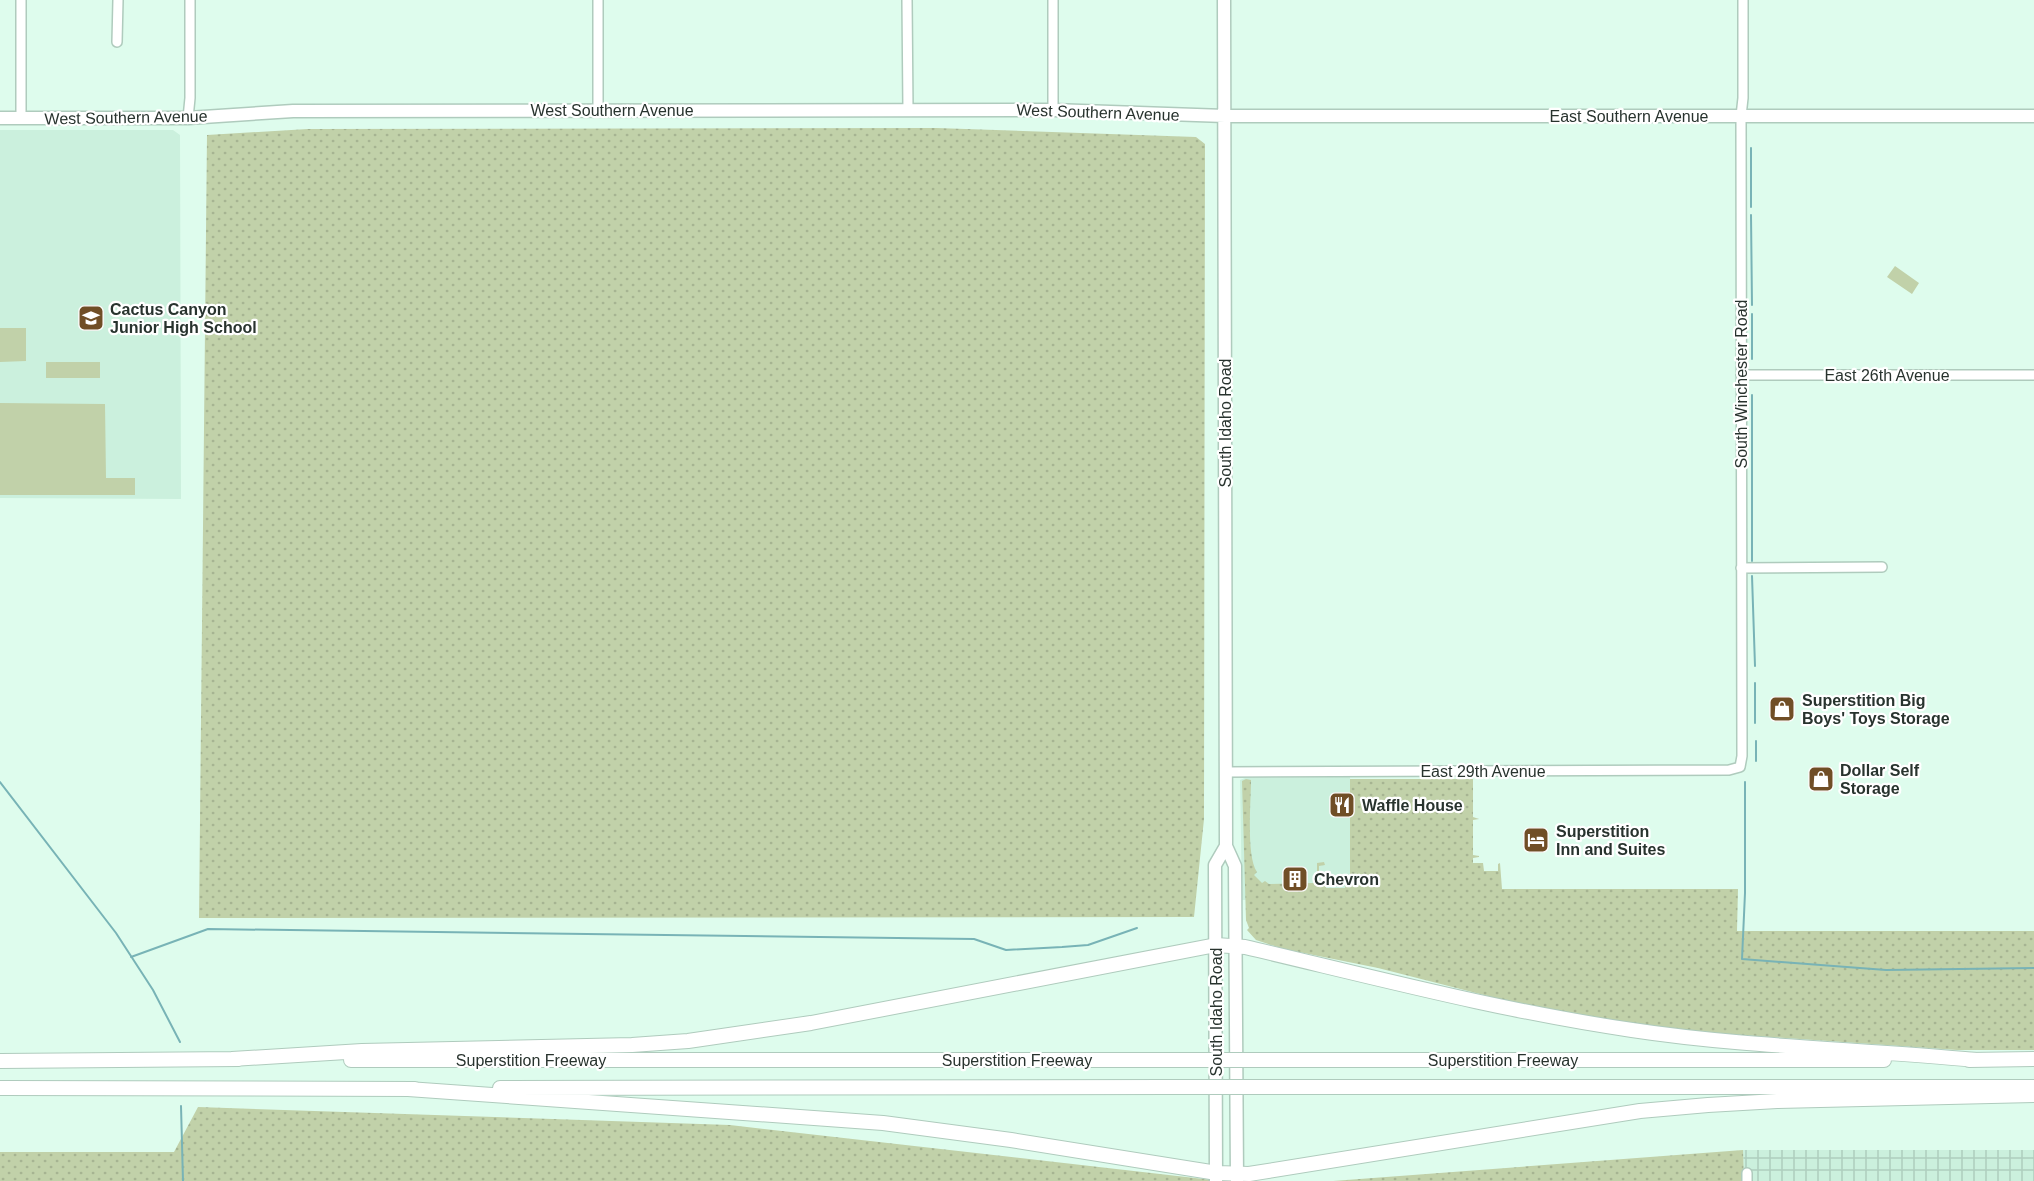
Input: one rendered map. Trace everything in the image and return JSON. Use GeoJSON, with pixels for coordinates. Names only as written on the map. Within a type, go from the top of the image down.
{"type":"FeatureCollection","features":[{"type":"Feature","properties":{"kind":"highway"},"geometry":{"type":"LineString","coordinates":[[232,1059],[362,1051],[632,1045],[688,1041],[811,1023],[1216,945],[1236,946],[1551,1018],[1635,1031],[1719,1040],[1976,1060]]}},
{"type":"Feature","properties":{"kind":"highway","name":"Superstition Freeway"},"geometry":{"type":"LineString","coordinates":[[0,1061],[2034,1059]]}},
{"type":"Feature","properties":{"kind":"highway","name":"Superstition Freeway"},"geometry":{"type":"LineString","coordinates":[[0,1088],[2034,1087]]}},
{"type":"Feature","properties":{"kind":"highway"},"geometry":{"type":"LineString","coordinates":[[0,1098],[164,1089]]}},
{"type":"Feature","properties":{"kind":"highway"},"geometry":{"type":"LineString","coordinates":[[408,1089],[883,1123],[1011,1140],[1217,1177],[1237,1177],[1416,1146],[1663,1109],[1777,1101],[2034,1095]]}},
{"type":"Feature","properties":{"kind":"main road","name":"South Idaho Road"},"geometry":{"type":"LineString","coordinates":[[1224,0],[1226,846],[1235,866],[1237,1177]]}},
{"type":"Feature","properties":{"kind":"main road","name":"West Southern Avenue"},"geometry":{"type":"LineString","coordinates":[[0,118],[188,118],[293,111],[598,110],[1053,110],[1225,116]]}},
{"type":"Feature","properties":{"kind":"main road","name":"East Southern Avenue"},"geometry":{"type":"LineString","coordinates":[[1225,116],[2034,116]]}},
{"type":"Feature","properties":{"kind":"main road","name":"South Idaho Road"},"geometry":{"type":"LineString","coordinates":[[1217,1177],[1215,865],[1226,846]]}},
{"type":"Feature","properties":{"kind":"street"},"geometry":{"type":"LineString","coordinates":[[21,0],[21,118]]}},
{"type":"Feature","properties":{"kind":"street"},"geometry":{"type":"LineString","coordinates":[[117,42],[118,0]]}},
{"type":"Feature","properties":{"kind":"street"},"geometry":{"type":"LineString","coordinates":[[188,118],[190,0]]}},
{"type":"Feature","properties":{"kind":"street"},"geometry":{"type":"LineString","coordinates":[[598,0],[598,110]]}},
{"type":"Feature","properties":{"kind":"street"},"geometry":{"type":"LineString","coordinates":[[908,0],[908,110]]}},
{"type":"Feature","properties":{"kind":"street"},"geometry":{"type":"LineString","coordinates":[[1053,0],[1053,110]]}},
{"type":"Feature","properties":{"kind":"street","name":"South Winchester Road"},"geometry":{"type":"LineString","coordinates":[[1740,767],[1742,756],[1741,116],[1743,0]]}},
{"type":"Feature","properties":{"kind":"street","name":"East 26th Avenue"},"geometry":{"type":"LineString","coordinates":[[1741,375],[2034,375]]}},
{"type":"Feature","properties":{"kind":"street"},"geometry":{"type":"LineString","coordinates":[[1742,568],[1882,567]]}},
{"type":"Feature","properties":{"kind":"street","name":"East 29th Avenue"},"geometry":{"type":"LineString","coordinates":[[1226,772],[1728,771],[1740,767]]}},
{"type":"Feature","properties":{"kind":"shaded area"},"geometry":{"type":"Polygon","coordinates":[[[936,128],[1196,137],[1205,144],[1204,819],[1194,917],[199,918],[207,135],[308,129],[936,128]]]}},
{"type":"Feature","properties":{"kind":"shaded area","name":"Cactus Canyon Junior High School"},"geometry":{"type":"Polygon","coordinates":[[[0,130],[173,130],[180,135],[181,499],[0,498],[0,130]]]}},
{"type":"Feature","properties":{"kind":"shaded area"},"geometry":{"type":"Polygon","coordinates":[[[1895,266],[1919,283],[1912,294],[1887,277],[1895,266]]]}},
{"type":"Feature","properties":{"kind":"shaded area"},"geometry":{"type":"Polygon","coordinates":[[[0,328],[26,328],[26,361],[0,362],[0,328]]]}},
{"type":"Feature","properties":{"kind":"shaded area"},"geometry":{"type":"Polygon","coordinates":[[[46,362],[100,362],[100,378],[46,378],[46,362]]]}},
{"type":"Feature","properties":{"kind":"shaded area"},"geometry":{"type":"Polygon","coordinates":[[[0,403],[105,404],[106,478],[135,478],[135,495],[0,495],[0,403]]]}},
{"type":"Feature","properties":{"kind":"shaded area"},"geometry":{"type":"Polygon","coordinates":[[[1350,777],[1352,897],[1242,900],[1240,780],[1245,778],[1350,777]]]}},
{"type":"Feature","properties":{"kind":"shaded area"},"geometry":{"type":"Polygon","coordinates":[[[1350,779],[1473,779],[1473,817],[1479,819],[1473,820],[1473,855],[1479,857],[1473,858],[1473,863],[1483,863],[1484,871],[1498,871],[1500,863],[1502,889],[1738,889],[1737,931],[2034,931],[2034,1050],[1957,1050],[1669,1030],[1551,1012],[1378,968],[1284,949],[1256,940],[1247,930],[1249,928],[1246,920],[1242,781],[1251,780],[1250,842],[1257,872],[1254,875],[1262,883],[1265,881],[1269,884],[1313,883],[1317,879],[1317,863],[1324,862],[1325,865],[1319,866],[1319,880],[1326,881],[1326,888],[1345,888],[1345,881],[1350,880],[1350,779]]]}},
{"type":"Feature","properties":{"kind":"shaded area"},"geometry":{"type":"Polygon","coordinates":[[[198,1107],[730,1125],[1221,1181],[0,1181],[0,1152],[174,1152],[198,1107]]]}},
{"type":"Feature","properties":{"kind":"shaded area"},"geometry":{"type":"Polygon","coordinates":[[[1743,1150],[2034,1150],[2034,1181],[1744,1181],[1743,1150]]]}},
{"type":"Feature","properties":{"kind":"shaded area"},"geometry":{"type":"Polygon","coordinates":[[[1743,1150],[1744,1181],[1333,1181],[1743,1150]]]}},
{"type":"Feature","properties":{"kind":"waterway"},"geometry":{"type":"LineString","coordinates":[[1751,148],[1751,207]]}},
{"type":"Feature","properties":{"kind":"waterway"},"geometry":{"type":"LineString","coordinates":[[1751,215],[1752,305]]}},
{"type":"Feature","properties":{"kind":"waterway"},"geometry":{"type":"LineString","coordinates":[[1752,314],[1752,359]]}},
{"type":"Feature","properties":{"kind":"waterway"},"geometry":{"type":"LineString","coordinates":[[1752,395],[1752,561]]}},
{"type":"Feature","properties":{"kind":"waterway"},"geometry":{"type":"LineString","coordinates":[[1752,576],[1755,666]]}},
{"type":"Feature","properties":{"kind":"waterway"},"geometry":{"type":"LineString","coordinates":[[1755,683],[1755,723]]}},
{"type":"Feature","properties":{"kind":"waterway"},"geometry":{"type":"LineString","coordinates":[[1756,741],[1756,761]]}},
{"type":"Feature","properties":{"kind":"waterway"},"geometry":{"type":"LineString","coordinates":[[0,782],[116,933],[153,990],[180,1042]]}},
{"type":"Feature","properties":{"kind":"waterway"},"geometry":{"type":"LineString","coordinates":[[1745,782],[1745,893],[1742,959],[1886,970],[2034,968]]}},
{"type":"Feature","properties":{"kind":"waterway"},"geometry":{"type":"LineString","coordinates":[[131,957],[208,929],[974,939],[1006,950],[1088,945],[1137,928]]}},
{"type":"Feature","properties":{"kind":"waterway"},"geometry":{"type":"LineString","coordinates":[[181,1106],[183,1181]]}},
{"type":"Feature","properties":{"kind":"place","name":"Cactus Canyon Junior High School"},"geometry":{"type":"Point","coordinates":[91,318]}},
{"type":"Feature","properties":{"kind":"place","name":"Superstition Big Boys' Toys Storage"},"geometry":{"type":"Point","coordinates":[1782,709]}},
{"type":"Feature","properties":{"kind":"place","name":"Dollar Self Storage"},"geometry":{"type":"Point","coordinates":[1821,779]}},
{"type":"Feature","properties":{"kind":"place","name":"Waffle House"},"geometry":{"type":"Point","coordinates":[1342,805]}},
{"type":"Feature","properties":{"kind":"place","name":"Superstition Inn and Suites"},"geometry":{"type":"Point","coordinates":[1536,840]}},
{"type":"Feature","properties":{"kind":"place","name":"Chevron"},"geometry":{"type":"Point","coordinates":[1295,879]}}]}
